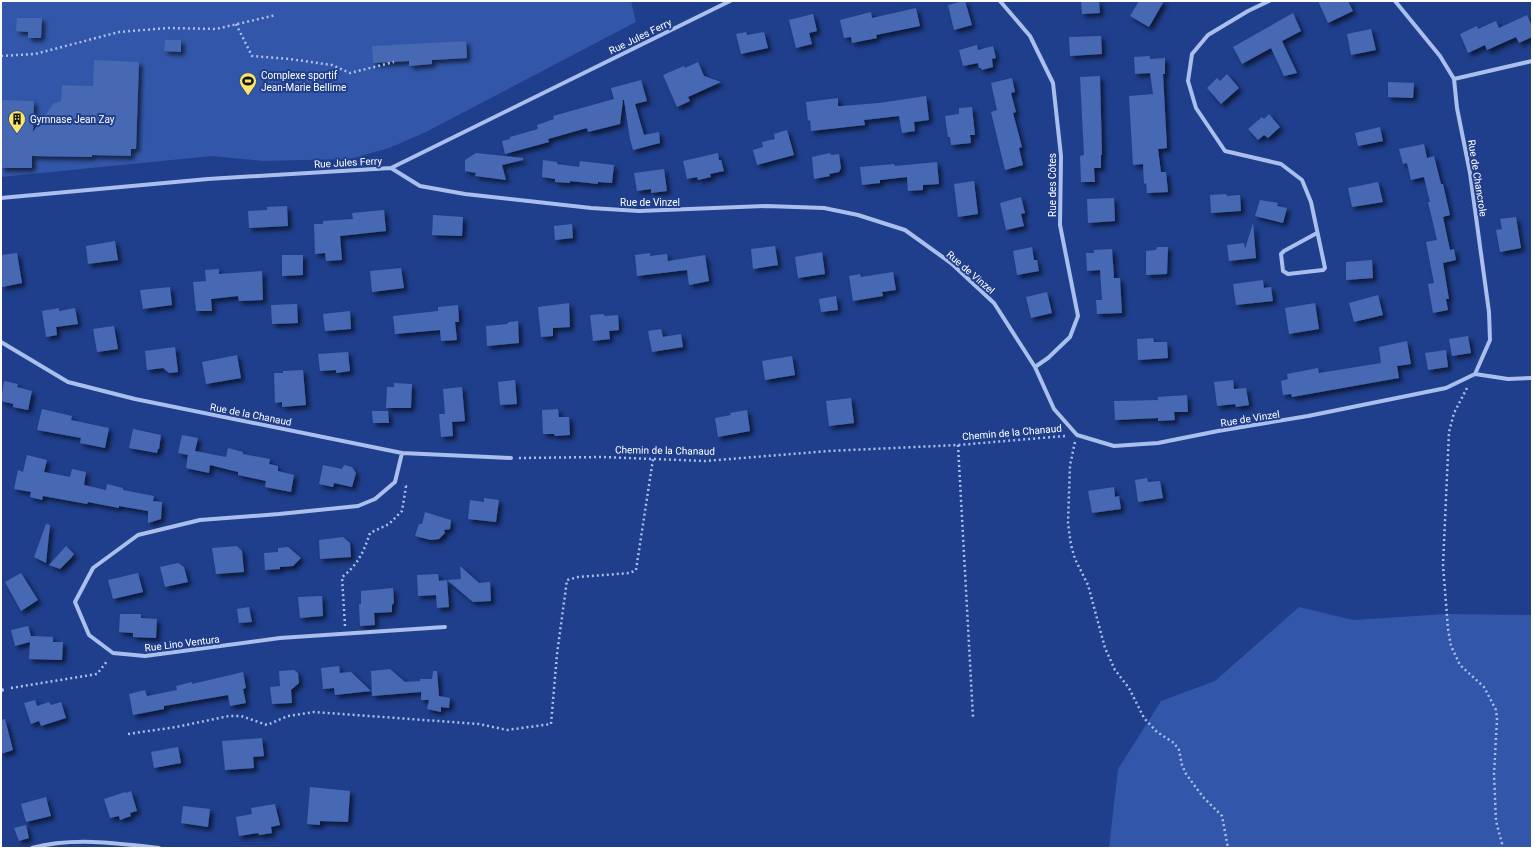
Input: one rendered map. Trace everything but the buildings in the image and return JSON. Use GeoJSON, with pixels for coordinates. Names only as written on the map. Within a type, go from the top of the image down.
{"type":"FeatureCollection","features":[{"type":"Feature","properties":{"kind":"street","name":"Rue Jules Ferry"},"geometry":{"type":"LineString","coordinates":[[1,198],[208,179],[391,168],[730,1]]}},
{"type":"Feature","properties":{"kind":"street","name":"Rue des Côtes"},"geometry":{"type":"LineString","coordinates":[[1000,1],[1030,36],[1053,83],[1061,156],[1060,225],[1078,316],[1070,337],[1048,358],[1035,367]]}},
{"type":"Feature","properties":{"kind":"street"},"geometry":{"type":"LineString","coordinates":[[1269,1],[1248,11],[1208,35],[1192,54],[1188,81],[1196,108],[1225,151],[1281,164],[1302,180],[1311,202],[1325,268],[1323,270],[1288,274],[1283,271],[1281,254],[1317,233]]}},
{"type":"Feature","properties":{"kind":"street","name":"Rue de Chancrole"},"geometry":{"type":"LineString","coordinates":[[1395,1],[1440,56],[1454,79],[1457,108],[1470,173],[1489,312],[1490,340],[1475,374]]}},
{"type":"Feature","properties":{"kind":"street"},"geometry":{"type":"LineString","coordinates":[[1454,79],[1532,61]]}},
{"type":"Feature","properties":{"kind":"street","name":"Rue de Vinzel"},"geometry":{"type":"LineString","coordinates":[[391,168],[420,186],[465,194],[591,208],[639,211],[766,206],[824,208],[858,215],[905,230],[951,263],[994,303],[1035,367],[1054,409],[1076,435],[1114,446],[1158,443],[1308,416],[1446,388],[1475,374]]}},
{"type":"Feature","properties":{"kind":"street","name":"Rue de la Chanaud"},"geometry":{"type":"LineString","coordinates":[[1,342],[68,382],[135,399],[402,453],[511,458]]}},
{"type":"Feature","properties":{"kind":"street"},"geometry":{"type":"LineString","coordinates":[[1475,374],[1508,379],[1532,378]]}},
{"type":"Feature","properties":{"kind":"street"},"geometry":{"type":"LineString","coordinates":[[113,653],[89,635],[74,602],[93,568],[138,535],[200,520],[358,506],[375,499],[395,482],[402,453]]}},
{"type":"Feature","properties":{"kind":"street","name":"Rue Lino Ventura"},"geometry":{"type":"LineString","coordinates":[[113,653],[145,656],[280,638],[445,627]]}},
{"type":"Feature","properties":{"kind":"street"},"geometry":{"type":"LineString","coordinates":[[32,848],[46,844],[106,841],[159,848]]}},
{"type":"Feature","properties":{"kind":"path"},"geometry":{"type":"LineString","coordinates":[[1,56],[35,54],[119,32],[168,28],[216,29],[276,15]]}},
{"type":"Feature","properties":{"kind":"path"},"geometry":{"type":"LineString","coordinates":[[236,24],[252,56],[290,59],[332,65],[350,73],[394,62]]}},
{"type":"Feature","properties":{"kind":"path"},"geometry":{"type":"LineString","coordinates":[[1475,374],[1454,413],[1450,432],[1443,565],[1448,628],[1451,646],[1460,665],[1484,687],[1496,710],[1497,720],[1494,774],[1496,821],[1502,844],[1501,848]]}},
{"type":"Feature","properties":{"kind":"path","name":"Chemin de la Chanaud"},"geometry":{"type":"LineString","coordinates":[[511,458],[602,457],[705,461],[830,451],[958,445],[1076,435],[1070,465],[1068,523],[1070,538],[1075,559],[1088,585],[1105,648],[1115,670],[1129,688],[1144,718],[1157,732],[1174,743],[1179,750],[1182,765],[1186,774],[1203,797],[1222,816],[1228,848]]}},
{"type":"Feature","properties":{"kind":"path"},"geometry":{"type":"LineString","coordinates":[[958,445],[973,717]]}},
{"type":"Feature","properties":{"kind":"path"},"geometry":{"type":"LineString","coordinates":[[128,734],[176,727],[228,716],[241,716],[267,725],[288,716],[314,712],[478,724],[507,730],[551,724],[557,654],[567,580],[578,577],[630,573],[636,570],[653,459]]}},
{"type":"Feature","properties":{"kind":"path"},"geometry":{"type":"LineString","coordinates":[[345,634],[342,577],[358,561],[365,548],[370,533],[389,524],[402,511],[406,486]]}},
{"type":"Feature","properties":{"kind":"path"},"geometry":{"type":"LineString","coordinates":[[2,690],[97,674],[113,653]]}},
{"type":"Feature","properties":{"kind":"shaded area","name":"Complexe sportif Jean-Marie Bellime"},"geometry":{"type":"Polygon","coordinates":[[[1,1],[631,1],[636,22],[426,132],[389,148],[350,159],[263,161],[212,156],[1,177],[1,1]]]}},
{"type":"Feature","properties":{"kind":"shaded area"},"geometry":{"type":"Polygon","coordinates":[[[1299,607],[1353,620],[1446,614],[1532,615],[1532,848],[1109,848],[1118,769],[1161,701],[1215,681],[1299,607]]]}},
{"type":"Feature","properties":{"kind":"place","name":"Complexe sportif Jean-Marie Bellime"},"geometry":{"type":"Point","coordinates":[248,96]}},
{"type":"Feature","properties":{"kind":"place","name":"Gymnase Jean Zay"},"geometry":{"type":"Point","coordinates":[17,134]}}]}
